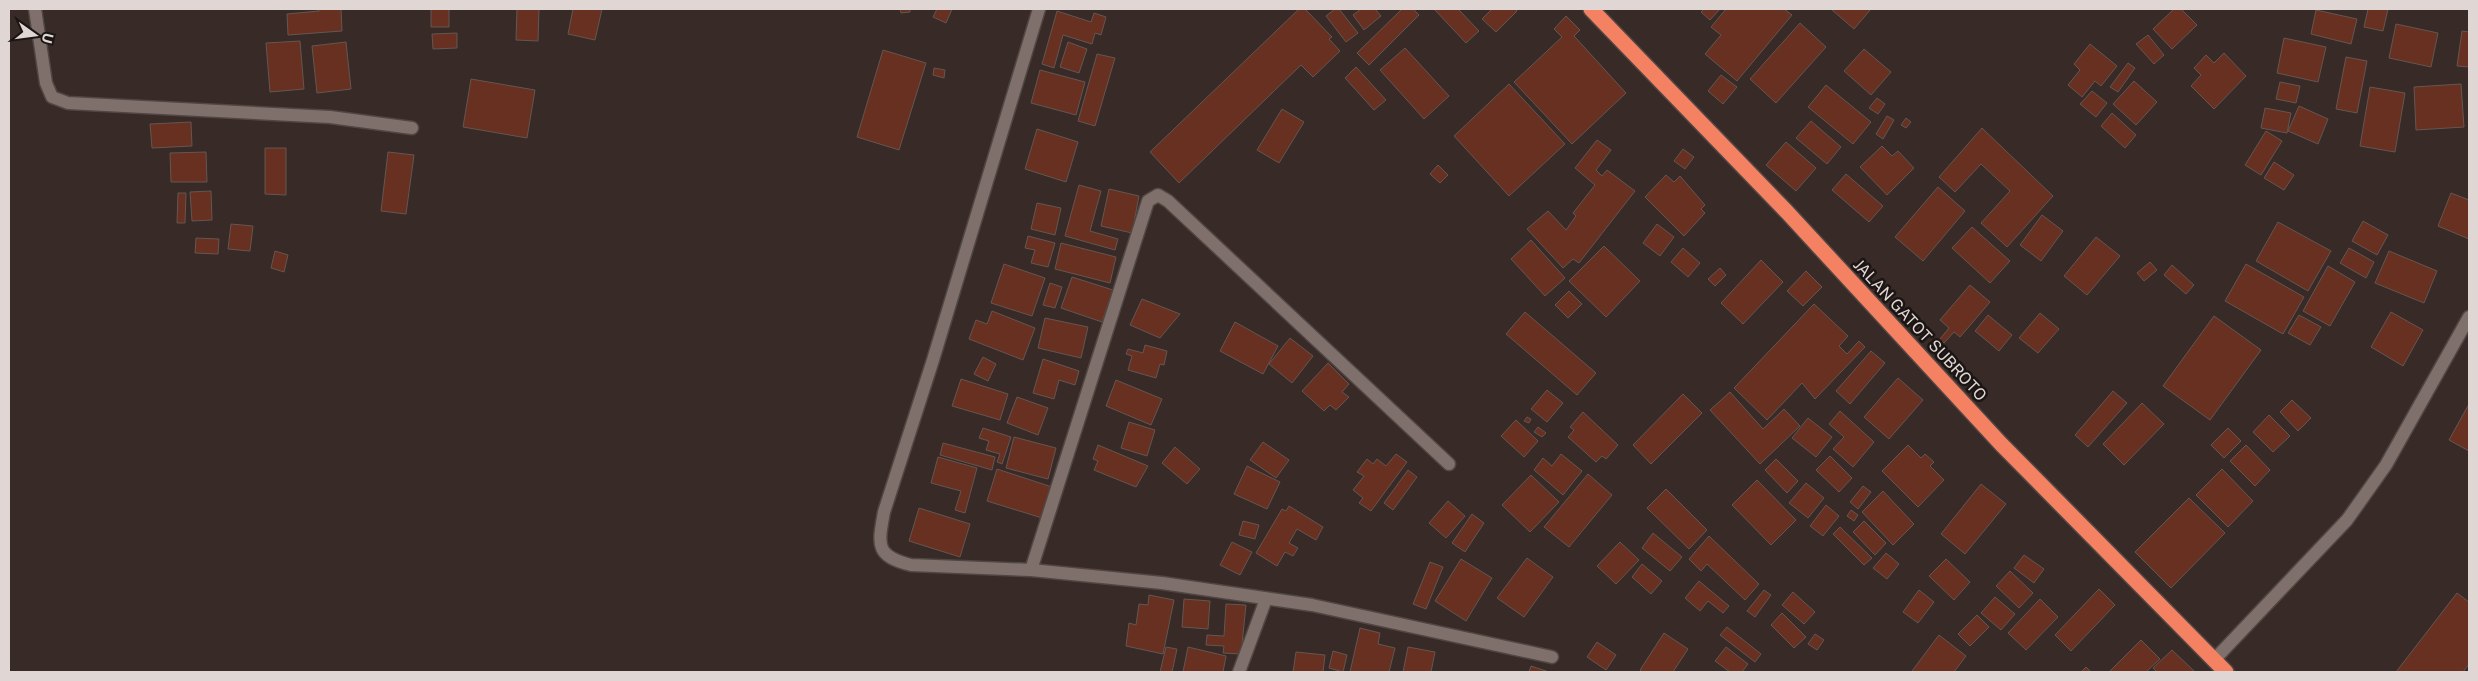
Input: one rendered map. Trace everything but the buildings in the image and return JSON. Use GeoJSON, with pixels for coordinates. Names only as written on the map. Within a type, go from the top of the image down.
{"type":"FeatureCollection","features":[{"type":"Feature","properties":{"kind":"highway","name":"JALAN GATOT SUBROTO"},"geometry":{"type":"LineString","coordinates":[[1591,9],[1787,212],[2001,444],[2226,672]]}},
{"type":"Feature","properties":{"kind":"street"},"geometry":{"type":"LineString","coordinates":[[35,9],[46,83],[52,96],[68,103],[330,117],[412,128]]}},
{"type":"Feature","properties":{"kind":"street"},"geometry":{"type":"LineString","coordinates":[[1039,9],[939,341],[884,512],[879,537],[883,550],[892,560],[911,565],[1031,570],[1162,583],[1321,607],[1552,657]]}},
{"type":"Feature","properties":{"kind":"street"},"geometry":{"type":"LineString","coordinates":[[1031,570],[1148,201],[1158,195],[1168,200],[1449,464]]}},
{"type":"Feature","properties":{"kind":"street"},"geometry":{"type":"LineString","coordinates":[[2214,660],[2347,520],[2386,465],[2469,317]]}},
{"type":"Feature","properties":{"kind":"street"},"geometry":{"type":"LineString","coordinates":[[1239,672],[1266,599]]}}]}
